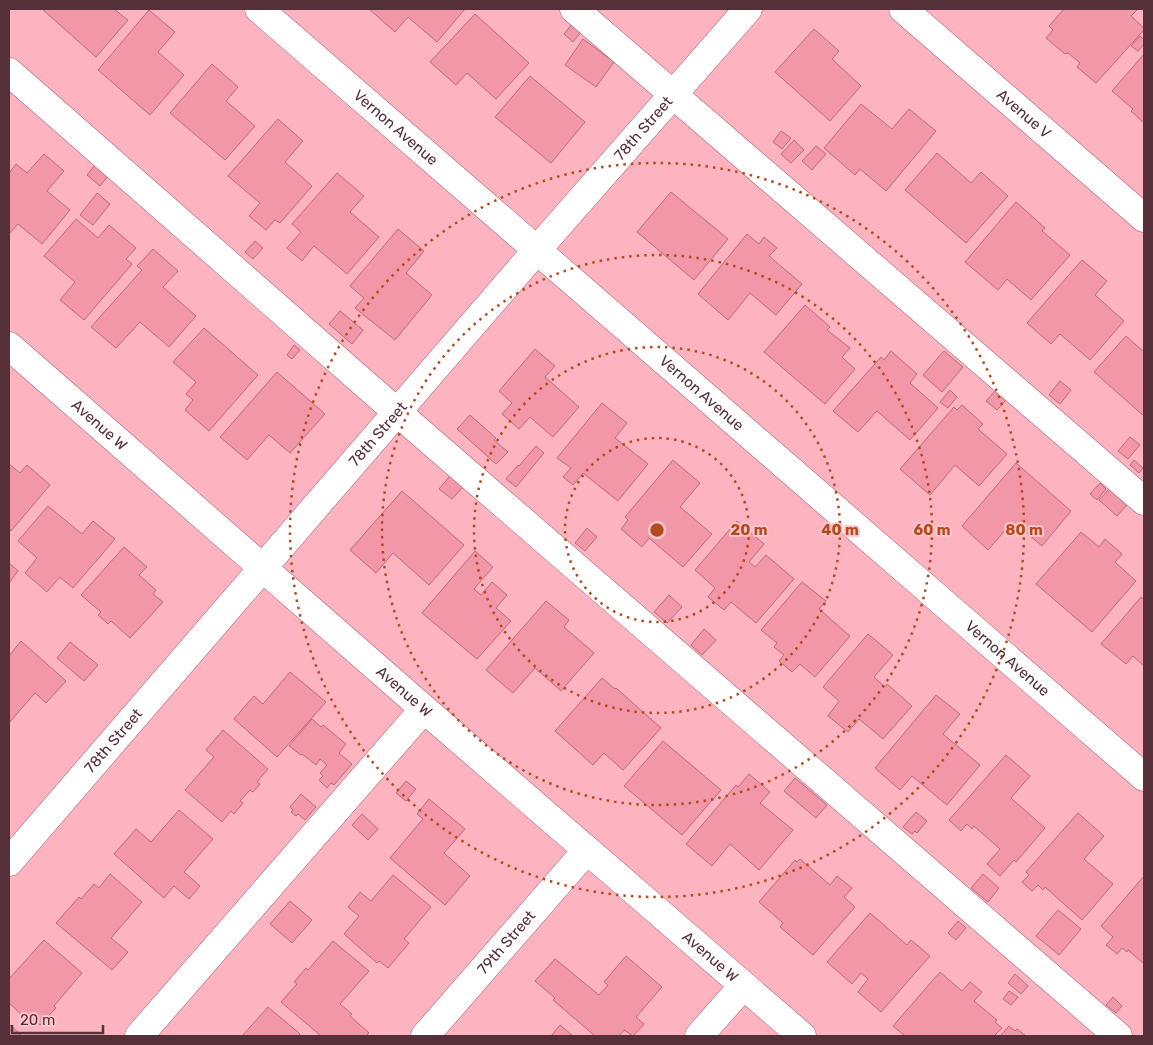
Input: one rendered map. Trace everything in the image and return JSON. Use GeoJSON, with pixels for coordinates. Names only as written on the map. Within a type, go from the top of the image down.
{"type":"FeatureCollection","features":[{"type":"Feature","properties":{"kind":"street","name":"Vernon Avenue"},"geometry":{"type":"LineString","coordinates":[[259,9],[1144,777]]}},
{"type":"Feature","properties":{"kind":"street"},"geometry":{"type":"LineString","coordinates":[[574,9],[1144,501]]}},
{"type":"Feature","properties":{"kind":"street","name":"78th Street"},"geometry":{"type":"LineString","coordinates":[[9,862],[264,569],[536,251],[748,9]]}},
{"type":"Feature","properties":{"kind":"street","name":"Avenue V"},"geometry":{"type":"LineString","coordinates":[[903,9],[1144,218]]}},
{"type":"Feature","properties":{"kind":"street"},"geometry":{"type":"LineString","coordinates":[[9,72],[398,413],[1118,1036]]}},
{"type":"Feature","properties":{"kind":"street","name":"Avenue W"},"geometry":{"type":"LineString","coordinates":[[9,346],[802,1036]]}},
{"type":"Feature","properties":{"kind":"street"},"geometry":{"type":"LineString","coordinates":[[139,1036],[424,709]]}},
{"type":"Feature","properties":{"kind":"street","name":"79th Street"},"geometry":{"type":"LineString","coordinates":[[425,1036],[587,850]]}},
{"type":"Feature","properties":{"kind":"street"},"geometry":{"type":"LineString","coordinates":[[699,1036],[743,986]]}},
{"type":"Feature","properties":{"kind":"building"},"geometry":{"type":"Polygon","coordinates":[[[42,9],[114,9],[128,20],[96,57],[42,9]]]}},
{"type":"Feature","properties":{"kind":"building"},"geometry":{"type":"Polygon","coordinates":[[[369,9],[465,9],[437,42],[408,17],[395,32],[369,9]]]}},
{"type":"Feature","properties":{"kind":"building"},"geometry":{"type":"Polygon","coordinates":[[[1064,9],[1136,9],[1131,16],[1144,30],[1096,83],[1077,67],[1080,63],[1068,53],[1065,54],[1046,38],[1053,30],[1049,26],[1064,9]]]}},
{"type":"Feature","properties":{"kind":"building"},"geometry":{"type":"Polygon","coordinates":[[[149,10],[175,32],[158,52],[184,75],[150,115],[98,70],[149,10]]]}},
{"type":"Feature","properties":{"kind":"building"},"geometry":{"type":"Polygon","coordinates":[[[475,14],[529,63],[496,99],[467,73],[456,85],[430,62],[475,14]]]}},
{"type":"Feature","properties":{"kind":"building"},"geometry":{"type":"Polygon","coordinates":[[[573,23],[582,31],[573,42],[564,34],[573,23]]]}},
{"type":"Feature","properties":{"kind":"building"},"geometry":{"type":"Polygon","coordinates":[[[814,29],[839,51],[832,59],[861,86],[830,121],[775,72],[814,29]]]}},
{"type":"Feature","properties":{"kind":"building"},"geometry":{"type":"Polygon","coordinates":[[[1140,36],[1144,40],[1144,44],[1138,51],[1131,46],[1140,36]]]}},
{"type":"Feature","properties":{"kind":"building"},"geometry":{"type":"Polygon","coordinates":[[[583,39],[614,62],[596,87],[565,65],[583,39]]]}},
{"type":"Feature","properties":{"kind":"building"},"geometry":{"type":"Polygon","coordinates":[[[1144,54],[1144,123],[1131,111],[1133,109],[1112,91],[1144,54]]]}},
{"type":"Feature","properties":{"kind":"building"},"geometry":{"type":"Polygon","coordinates":[[[212,64],[238,87],[226,101],[255,126],[225,160],[170,113],[212,64]]]}},
{"type":"Feature","properties":{"kind":"building"},"geometry":{"type":"Polygon","coordinates":[[[530,76],[585,122],[551,163],[495,117],[530,76]]]}},
{"type":"Feature","properties":{"kind":"building"},"geometry":{"type":"Polygon","coordinates":[[[861,104],[892,129],[909,109],[936,131],[886,191],[860,169],[855,175],[824,148],[861,104]]]}},
{"type":"Feature","properties":{"kind":"building"},"geometry":{"type":"Polygon","coordinates":[[[278,119],[303,141],[285,162],[312,186],[280,223],[275,220],[266,230],[249,216],[260,203],[228,176],[278,119]]]}},
{"type":"Feature","properties":{"kind":"building"},"geometry":{"type":"Polygon","coordinates":[[[781,131],[791,138],[782,149],[773,142],[781,131]]]}},
{"type":"Feature","properties":{"kind":"building"},"geometry":{"type":"Polygon","coordinates":[[[794,140],[804,150],[791,163],[781,154],[794,140]]]}},
{"type":"Feature","properties":{"kind":"building"},"geometry":{"type":"Polygon","coordinates":[[[816,146],[826,154],[812,170],[802,161],[816,146]]]}},
{"type":"Feature","properties":{"kind":"building"},"geometry":{"type":"Polygon","coordinates":[[[937,153],[971,183],[981,172],[1008,196],[966,243],[905,190],[937,153]]]}},
{"type":"Feature","properties":{"kind":"building"},"geometry":{"type":"Polygon","coordinates":[[[44,154],[64,171],[47,191],[70,210],[42,244],[18,224],[9,234],[9,173],[16,164],[27,173],[44,154]]]}},
{"type":"Feature","properties":{"kind":"building"},"geometry":{"type":"Polygon","coordinates":[[[95,165],[108,176],[100,186],[87,175],[95,165]]]}},
{"type":"Feature","properties":{"kind":"building"},"geometry":{"type":"Polygon","coordinates":[[[337,173],[364,196],[350,212],[379,237],[347,274],[314,246],[302,261],[287,248],[301,232],[292,224],[337,173]]]}},
{"type":"Feature","properties":{"kind":"building"},"geometry":{"type":"Polygon","coordinates":[[[671,192],[728,239],[694,280],[637,232],[671,192]]]}},
{"type":"Feature","properties":{"kind":"building"},"geometry":{"type":"Polygon","coordinates":[[[97,193],[110,204],[93,225],[80,215],[97,193]]]}},
{"type":"Feature","properties":{"kind":"building"},"geometry":{"type":"Polygon","coordinates":[[[1016,202],[1045,228],[1042,231],[1070,255],[1031,300],[1007,279],[998,290],[965,262],[1016,202]]]}},
{"type":"Feature","properties":{"kind":"building"},"geometry":{"type":"Polygon","coordinates":[[[76,219],[98,238],[109,225],[136,248],[126,259],[132,264],[84,320],[60,300],[75,282],[44,256],[76,219]]]}},
{"type":"Feature","properties":{"kind":"building"},"geometry":{"type":"Polygon","coordinates":[[[398,229],[424,251],[406,273],[432,295],[395,340],[355,308],[364,298],[350,286],[398,229]]]}},
{"type":"Feature","properties":{"kind":"building"},"geometry":{"type":"Polygon","coordinates":[[[747,234],[759,244],[764,237],[777,248],[769,256],[802,284],[776,315],[750,293],[728,320],[698,294],[747,234]]]}},
{"type":"Feature","properties":{"kind":"building"},"geometry":{"type":"Polygon","coordinates":[[[255,241],[263,248],[253,259],[245,252],[255,241]]]}},
{"type":"Feature","properties":{"kind":"building"},"geometry":{"type":"Polygon","coordinates":[[[153,249],[178,271],[163,287],[196,316],[169,347],[140,322],[116,348],[91,327],[142,270],[137,266],[153,249]]]}},
{"type":"Feature","properties":{"kind":"building"},"geometry":{"type":"Polygon","coordinates":[[[1082,260],[1107,281],[1095,295],[1124,321],[1090,360],[1060,334],[1051,344],[1027,323],[1082,260]]]}},
{"type":"Feature","properties":{"kind":"building"},"geometry":{"type":"Polygon","coordinates":[[[805,305],[830,327],[827,330],[850,348],[842,357],[855,369],[825,404],[764,352],[805,305]]]}},
{"type":"Feature","properties":{"kind":"building"},"geometry":{"type":"Polygon","coordinates":[[[340,311],[363,330],[352,344],[329,324],[340,311]]]}},
{"type":"Feature","properties":{"kind":"building"},"geometry":{"type":"Polygon","coordinates":[[[204,328],[258,375],[209,431],[185,410],[193,400],[186,394],[196,382],[173,362],[204,328]]]}},
{"type":"Feature","properties":{"kind":"building"},"geometry":{"type":"Polygon","coordinates":[[[1126,336],[1144,350],[1144,416],[1094,372],[1126,336]]]}},
{"type":"Feature","properties":{"kind":"building"},"geometry":{"type":"Polygon","coordinates":[[[294,345],[300,350],[292,359],[287,355],[294,345]]]}},
{"type":"Feature","properties":{"kind":"building"},"geometry":{"type":"Polygon","coordinates":[[[535,349],[555,366],[545,377],[579,407],[553,437],[530,417],[519,429],[502,414],[512,403],[499,391],[535,349]]]}},
{"type":"Feature","properties":{"kind":"building"},"geometry":{"type":"Polygon","coordinates":[[[891,351],[917,374],[910,383],[938,408],[910,440],[877,411],[858,432],[833,411],[881,357],[884,360],[891,351]]]}},
{"type":"Feature","properties":{"kind":"building"},"geometry":{"type":"Polygon","coordinates":[[[944,351],[963,367],[942,392],[923,375],[944,351]]]}},
{"type":"Feature","properties":{"kind":"building"},"geometry":{"type":"Polygon","coordinates":[[[277,372],[325,414],[290,453],[269,435],[247,460],[220,437],[277,372]]]}},
{"type":"Feature","properties":{"kind":"building"},"geometry":{"type":"Polygon","coordinates":[[[1060,381],[1071,390],[1060,404],[1049,395],[1060,381]]]}},
{"type":"Feature","properties":{"kind":"building"},"geometry":{"type":"Polygon","coordinates":[[[950,390],[957,397],[948,408],[940,402],[950,390]]]}},
{"type":"Feature","properties":{"kind":"building"},"geometry":{"type":"Polygon","coordinates":[[[996,390],[1007,399],[997,410],[986,401],[996,390]]]}},
{"type":"Feature","properties":{"kind":"building"},"geometry":{"type":"Polygon","coordinates":[[[602,403],[627,423],[615,438],[648,464],[618,501],[583,473],[573,485],[563,477],[571,468],[557,458],[602,403]]]}},
{"type":"Feature","properties":{"kind":"building"},"geometry":{"type":"Polygon","coordinates":[[[962,405],[983,424],[978,429],[1007,454],[979,486],[955,465],[930,495],[900,469],[954,407],[957,410],[962,405]]]}},
{"type":"Feature","properties":{"kind":"building"},"geometry":{"type":"Polygon","coordinates":[[[470,415],[496,438],[494,440],[508,452],[496,464],[457,429],[470,415]]]}},
{"type":"Feature","properties":{"kind":"building"},"geometry":{"type":"Polygon","coordinates":[[[1130,437],[1140,445],[1128,459],[1118,451],[1130,437]]]}},
{"type":"Feature","properties":{"kind":"building"},"geometry":{"type":"Polygon","coordinates":[[[536,446],[544,453],[516,487],[506,479],[536,446]]]}},
{"type":"Feature","properties":{"kind":"building"},"geometry":{"type":"Polygon","coordinates":[[[673,460],[700,483],[680,507],[712,534],[683,567],[649,538],[642,547],[621,529],[628,520],[625,517],[673,460]]]}},
{"type":"Feature","properties":{"kind":"building"},"geometry":{"type":"Polygon","coordinates":[[[1134,460],[1143,468],[1139,473],[1130,465],[1134,460]]]}},
{"type":"Feature","properties":{"kind":"building"},"geometry":{"type":"Polygon","coordinates":[[[1016,463],[1071,511],[1042,546],[1023,530],[1019,535],[1009,526],[988,550],[962,526],[1016,463]]]}},
{"type":"Feature","properties":{"kind":"building"},"geometry":{"type":"Polygon","coordinates":[[[9,464],[20,473],[27,465],[50,485],[11,531],[9,528],[9,464]]]}},
{"type":"Feature","properties":{"kind":"building"},"geometry":{"type":"Polygon","coordinates":[[[450,476],[463,487],[452,499],[439,489],[450,476]]]}},
{"type":"Feature","properties":{"kind":"building"},"geometry":{"type":"Polygon","coordinates":[[[1100,483],[1106,489],[1097,500],[1090,494],[1100,483]]]}},
{"type":"Feature","properties":{"kind":"building"},"geometry":{"type":"Polygon","coordinates":[[[1109,489],[1127,505],[1117,516],[1099,500],[1109,489]]]}},
{"type":"Feature","properties":{"kind":"building"},"geometry":{"type":"Polygon","coordinates":[[[402,491],[464,545],[429,585],[393,553],[376,573],[350,550],[402,491]]]}},
{"type":"Feature","properties":{"kind":"building"},"geometry":{"type":"Polygon","coordinates":[[[48,506],[82,534],[93,521],[115,539],[73,588],[60,577],[47,592],[25,573],[37,558],[18,541],[48,506]]]}},
{"type":"Feature","properties":{"kind":"building"},"geometry":{"type":"Polygon","coordinates":[[[737,521],[764,544],[749,562],[755,567],[766,555],[794,579],[756,623],[731,602],[724,610],[708,597],[715,588],[695,570],[737,521]]]}},
{"type":"Feature","properties":{"kind":"building"},"geometry":{"type":"Polygon","coordinates":[[[587,528],[597,537],[585,551],[575,543],[587,528]]]}},
{"type":"Feature","properties":{"kind":"building"},"geometry":{"type":"Polygon","coordinates":[[[1081,532],[1099,547],[1105,539],[1122,554],[1115,562],[1136,581],[1092,632],[1036,584],[1081,532]]]}},
{"type":"Feature","properties":{"kind":"building"},"geometry":{"type":"Polygon","coordinates":[[[124,547],[147,567],[139,575],[156,590],[153,594],[163,602],[130,638],[111,621],[108,624],[98,615],[101,612],[81,595],[124,547]]]}},
{"type":"Feature","properties":{"kind":"building"},"geometry":{"type":"Polygon","coordinates":[[[475,551],[493,567],[474,589],[481,595],[492,582],[507,595],[496,608],[511,621],[477,659],[422,613],[475,551]]]}},
{"type":"Feature","properties":{"kind":"building"},"geometry":{"type":"Polygon","coordinates":[[[9,563],[18,571],[9,583],[9,563]]]}},
{"type":"Feature","properties":{"kind":"building"},"geometry":{"type":"Polygon","coordinates":[[[802,582],[826,601],[819,609],[850,636],[815,677],[800,664],[792,672],[779,661],[784,655],[774,647],[777,643],[761,630],[802,582]]]}},
{"type":"Feature","properties":{"kind":"building"},"geometry":{"type":"Polygon","coordinates":[[[669,595],[682,607],[667,623],[654,612],[669,595]]]}},
{"type":"Feature","properties":{"kind":"building"},"geometry":{"type":"Polygon","coordinates":[[[1141,597],[1144,600],[1144,666],[1133,656],[1126,664],[1101,644],[1141,597]]]}},
{"type":"Feature","properties":{"kind":"building"},"geometry":{"type":"Polygon","coordinates":[[[546,601],[569,620],[564,627],[594,653],[561,691],[535,668],[513,693],[486,670],[546,601]]]}},
{"type":"Feature","properties":{"kind":"building"},"geometry":{"type":"Polygon","coordinates":[[[704,629],[716,640],[702,655],[691,645],[704,629]]]}},
{"type":"Feature","properties":{"kind":"building"},"geometry":{"type":"Polygon","coordinates":[[[868,634],[893,655],[874,677],[885,687],[887,684],[912,706],[883,739],[859,719],[848,732],[828,716],[839,701],[823,687],[868,634]]]}},
{"type":"Feature","properties":{"kind":"building"},"geometry":{"type":"Polygon","coordinates":[[[21,641],[66,681],[46,703],[35,693],[9,723],[9,656],[21,641]]]}},
{"type":"Feature","properties":{"kind":"building"},"geometry":{"type":"Polygon","coordinates":[[[70,642],[98,665],[84,681],[57,658],[70,642]]]}},
{"type":"Feature","properties":{"kind":"building"},"geometry":{"type":"Polygon","coordinates":[[[290,672],[326,702],[277,757],[234,719],[254,696],[263,704],[290,672]]]}},
{"type":"Feature","properties":{"kind":"building"},"geometry":{"type":"Polygon","coordinates":[[[602,678],[661,728],[623,770],[604,753],[593,765],[555,731],[602,678]]]}},
{"type":"Feature","properties":{"kind":"building"},"geometry":{"type":"Polygon","coordinates":[[[936,695],[960,714],[943,734],[980,765],[947,805],[912,776],[900,790],[875,768],[936,695]]]}},
{"type":"Feature","properties":{"kind":"building"},"geometry":{"type":"Polygon","coordinates":[[[312,719],[321,727],[323,725],[346,744],[339,753],[352,764],[334,785],[331,783],[327,788],[319,780],[323,776],[320,773],[327,765],[320,759],[316,765],[289,746],[312,719]]]}},
{"type":"Feature","properties":{"kind":"building"},"geometry":{"type":"Polygon","coordinates":[[[223,730],[268,769],[257,782],[260,784],[253,792],[250,790],[240,801],[243,803],[234,814],[231,811],[222,822],[185,790],[214,757],[206,750],[223,730]]]}},
{"type":"Feature","properties":{"kind":"building"},"geometry":{"type":"Polygon","coordinates":[[[663,741],[721,790],[682,835],[624,786],[663,741]]]}},
{"type":"Feature","properties":{"kind":"building"},"geometry":{"type":"Polygon","coordinates":[[[1006,755],[1030,776],[1011,798],[1045,828],[1016,862],[1014,860],[1000,876],[987,864],[1000,849],[974,826],[972,829],[967,824],[961,831],[949,820],[1006,755]]]}},
{"type":"Feature","properties":{"kind":"building"},"geometry":{"type":"Polygon","coordinates":[[[749,774],[770,792],[760,803],[793,830],[759,870],[730,844],[712,866],[686,844],[736,785],[738,787],[749,774]]]}},
{"type":"Feature","properties":{"kind":"building"},"geometry":{"type":"Polygon","coordinates":[[[795,778],[827,805],[816,818],[784,791],[795,778]]]}},
{"type":"Feature","properties":{"kind":"building"},"geometry":{"type":"Polygon","coordinates":[[[406,781],[416,789],[406,801],[396,793],[406,781]]]}},
{"type":"Feature","properties":{"kind":"building"},"geometry":{"type":"Polygon","coordinates":[[[301,794],[316,807],[305,820],[298,814],[296,816],[291,812],[293,810],[290,807],[301,794]]]}},
{"type":"Feature","properties":{"kind":"building"},"geometry":{"type":"Polygon","coordinates":[[[429,799],[465,829],[444,853],[470,876],[445,905],[390,858],[423,819],[417,814],[429,799]]]}},
{"type":"Feature","properties":{"kind":"building"},"geometry":{"type":"Polygon","coordinates":[[[179,810],[213,839],[184,872],[200,886],[189,899],[174,886],[164,898],[114,854],[136,829],[151,842],[179,810]]]}},
{"type":"Feature","properties":{"kind":"building"},"geometry":{"type":"Polygon","coordinates":[[[916,812],[927,821],[917,833],[915,831],[912,834],[903,827],[916,812]]]}},
{"type":"Feature","properties":{"kind":"building"},"geometry":{"type":"Polygon","coordinates":[[[1078,813],[1104,836],[1084,859],[1113,884],[1082,920],[1045,887],[1043,890],[1038,885],[1032,891],[1022,882],[1029,875],[1026,872],[1078,813]]]}},
{"type":"Feature","properties":{"kind":"building"},"geometry":{"type":"Polygon","coordinates":[[[362,814],[378,829],[368,840],[352,825],[362,814]]]}},
{"type":"Feature","properties":{"kind":"building"},"geometry":{"type":"Polygon","coordinates":[[[800,859],[830,885],[837,876],[852,888],[844,897],[855,907],[813,955],[780,927],[783,923],[759,902],[795,860],[797,862],[800,859]]]}},
{"type":"Feature","properties":{"kind":"building"},"geometry":{"type":"Polygon","coordinates":[[[110,874],[142,902],[111,938],[128,952],[112,970],[56,923],[79,897],[81,899],[94,884],[99,888],[110,874]]]}},
{"type":"Feature","properties":{"kind":"building"},"geometry":{"type":"Polygon","coordinates":[[[983,874],[999,888],[988,902],[971,888],[983,874]]]}},
{"type":"Feature","properties":{"kind":"building"},"geometry":{"type":"Polygon","coordinates":[[[393,875],[431,907],[404,939],[409,943],[388,968],[379,961],[377,963],[344,934],[359,916],[348,907],[360,892],[371,901],[393,875]]]}},
{"type":"Feature","properties":{"kind":"building"},"geometry":{"type":"Polygon","coordinates":[[[1144,876],[1144,964],[1128,950],[1127,952],[1122,948],[1117,954],[1106,945],[1113,937],[1101,926],[1144,876]]]}},
{"type":"Feature","properties":{"kind":"building"},"geometry":{"type":"Polygon","coordinates":[[[290,901],[312,920],[292,943],[270,924],[290,901]]]}},
{"type":"Feature","properties":{"kind":"building"},"geometry":{"type":"Polygon","coordinates":[[[1058,910],[1081,929],[1059,955],[1036,936],[1058,910]]]}},
{"type":"Feature","properties":{"kind":"building"},"geometry":{"type":"Polygon","coordinates":[[[870,913],[907,945],[911,940],[930,956],[881,1012],[858,992],[868,979],[861,973],[852,984],[827,962],[870,913]]]}},
{"type":"Feature","properties":{"kind":"building"},"geometry":{"type":"Polygon","coordinates":[[[958,921],[966,928],[956,940],[948,933],[958,921]]]}},
{"type":"Feature","properties":{"kind":"building"},"geometry":{"type":"Polygon","coordinates":[[[44,940],[82,973],[54,1006],[56,1008],[40,1025],[38,1023],[35,1027],[9,1003],[9,979],[44,940]]]}},
{"type":"Feature","properties":{"kind":"building"},"geometry":{"type":"Polygon","coordinates":[[[333,941],[369,971],[340,1004],[369,1033],[366,1036],[321,1036],[281,1002],[297,984],[294,982],[306,968],[308,970],[333,941]]]}},
{"type":"Feature","properties":{"kind":"building"},"geometry":{"type":"Polygon","coordinates":[[[626,956],[662,987],[636,1017],[644,1024],[633,1036],[624,1030],[619,1036],[595,1036],[553,1000],[555,998],[535,981],[555,959],[599,995],[608,985],[604,982],[626,956]]]}},
{"type":"Feature","properties":{"kind":"building"},"geometry":{"type":"Polygon","coordinates":[[[940,972],[962,991],[970,982],[982,992],[974,1001],[997,1020],[995,1022],[1002,1028],[994,1036],[905,1036],[893,1026],[940,972]]]}},
{"type":"Feature","properties":{"kind":"building"},"geometry":{"type":"Polygon","coordinates":[[[1015,974],[1028,986],[1021,994],[1008,983],[1015,974]]]}},
{"type":"Feature","properties":{"kind":"building"},"geometry":{"type":"Polygon","coordinates":[[[1009,991],[1018,997],[1011,1005],[1003,999],[1009,991]]]}},
{"type":"Feature","properties":{"kind":"building"},"geometry":{"type":"Polygon","coordinates":[[[1113,997],[1122,1006],[1116,1013],[1106,1005],[1113,997]]]}},
{"type":"Feature","properties":{"kind":"building"},"geometry":{"type":"Polygon","coordinates":[[[268,1007],[300,1034],[298,1036],[242,1036],[268,1007]]]}},
{"type":"Feature","properties":{"kind":"building"},"geometry":{"type":"Polygon","coordinates":[[[9,1024],[22,1036],[9,1036],[9,1024]]]}},
{"type":"Feature","properties":{"kind":"building"},"geometry":{"type":"Polygon","coordinates":[[[560,1025],[573,1036],[551,1036],[560,1025]]]}},
{"type":"Feature","properties":{"kind":"building"},"geometry":{"type":"Polygon","coordinates":[[[1009,1026],[1015,1031],[1017,1029],[1026,1036],[1000,1036],[1009,1026]]]}}]}
